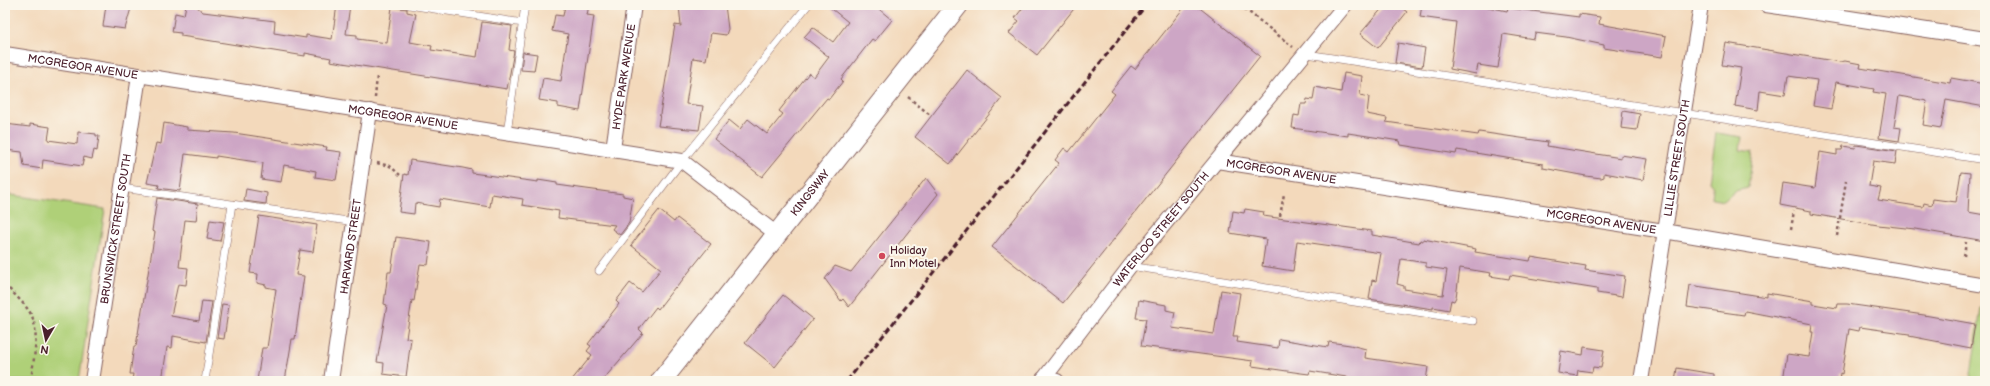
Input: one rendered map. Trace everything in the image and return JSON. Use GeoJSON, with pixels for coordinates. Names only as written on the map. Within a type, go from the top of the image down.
{"type":"FeatureCollection","features":[{"type":"Feature","properties":{"kind":"main road","name":"KINGSWAY"},"geometry":{"type":"LineString","coordinates":[[661,381],[958,5]]}},
{"type":"Feature","properties":{"kind":"street","name":"HYDE PARK AVENUE"},"geometry":{"type":"LineString","coordinates":[[613,149],[634,5]]}},
{"type":"Feature","properties":{"kind":"street","name":"WATERLOO STREET SOUTH"},"geometry":{"type":"LineString","coordinates":[[1042,380],[1130,266],[1306,55],[1345,5]]}},
{"type":"Feature","properties":{"kind":"street","name":"LILLIE STREET SOUTH"},"geometry":{"type":"LineString","coordinates":[[1641,381],[1701,5]]}},
{"type":"Feature","properties":{"kind":"street"},"geometry":{"type":"LineString","coordinates":[[1766,5],[1985,39]]}},
{"type":"Feature","properties":{"kind":"street","name":"MCGREGOR AVENUE"},"geometry":{"type":"LineString","coordinates":[[5,54],[682,161],[778,234]]}},
{"type":"Feature","properties":{"kind":"street","name":"BRUNSWICK STREET SOUTH"},"geometry":{"type":"LineString","coordinates":[[92,381],[139,76]]}},
{"type":"Feature","properties":{"kind":"street","name":"HARVARD STREET"},"geometry":{"type":"LineString","coordinates":[[331,381],[363,161],[372,111]]}},
{"type":"Feature","properties":{"kind":"street","name":"MCGREGOR AVENUE"},"geometry":{"type":"LineString","coordinates":[[1217,161],[1664,231],[1985,285]]}},
{"type":"Feature","properties":{"kind":"street"},"geometry":{"type":"LineString","coordinates":[[1042,380],[1057,381]]}},
{"type":"Feature","properties":{"kind":"lane"},"geometry":{"type":"LineString","coordinates":[[409,5],[523,23]]}},
{"type":"Feature","properties":{"kind":"lane"},"geometry":{"type":"LineString","coordinates":[[508,133],[526,5]]}},
{"type":"Feature","properties":{"kind":"lane"},"geometry":{"type":"LineString","coordinates":[[598,271],[682,161],[808,5]]}},
{"type":"Feature","properties":{"kind":"lane"},"geometry":{"type":"LineString","coordinates":[[1306,55],[1985,160]]}},
{"type":"Feature","properties":{"kind":"lane"},"geometry":{"type":"LineString","coordinates":[[122,188],[355,222]]}},
{"type":"Feature","properties":{"kind":"lane"},"geometry":{"type":"LineString","coordinates":[[205,381],[232,204]]}},
{"type":"Feature","properties":{"kind":"lane"},"geometry":{"type":"LineString","coordinates":[[1130,266],[1473,321]]}},
{"type":"Feature","properties":{"kind":"path"},"geometry":{"type":"LineString","coordinates":[[1240,5],[1306,55]]}},
{"type":"Feature","properties":{"kind":"path"},"geometry":{"type":"LineString","coordinates":[[372,111],[377,76]]}},
{"type":"Feature","properties":{"kind":"path"},"geometry":{"type":"LineString","coordinates":[[894,86],[929,114]]}},
{"type":"Feature","properties":{"kind":"path"},"geometry":{"type":"LineString","coordinates":[[363,161],[390,166],[400,176]]}},
{"type":"Feature","properties":{"kind":"path"},"geometry":{"type":"LineString","coordinates":[[1837,236],[1846,181]]}},
{"type":"Feature","properties":{"kind":"path"},"geometry":{"type":"LineString","coordinates":[[1280,216],[1284,194]]}},
{"type":"Feature","properties":{"kind":"path"},"geometry":{"type":"LineString","coordinates":[[1791,229],[1794,211]]}},
{"type":"Feature","properties":{"kind":"path"},"geometry":{"type":"LineString","coordinates":[[1964,256],[1966,242]]}},
{"type":"Feature","properties":{"kind":"path"},"geometry":{"type":"LineString","coordinates":[[5,285],[18,298],[33,317],[36,338],[31,381]]}},
{"type":"Feature","properties":{"kind":"green space"},"geometry":{"type":"Polygon","coordinates":[[[1716,133],[1742,137],[1740,150],[1753,152],[1748,188],[1735,191],[1724,201],[1712,199],[1713,187],[1709,182],[1716,133]]]}},
{"type":"Feature","properties":{"kind":"green space"},"geometry":{"type":"Polygon","coordinates":[[[5,194],[105,209],[79,381],[5,381],[5,194]]]}},
{"type":"Feature","properties":{"kind":"green space"},"geometry":{"type":"Polygon","coordinates":[[[1981,308],[1985,308],[1985,381],[1970,381],[1981,308]]]}},
{"type":"Feature","properties":{"kind":"building"},"geometry":{"type":"Polygon","coordinates":[[[106,5],[131,8],[125,29],[103,26],[106,5]]]}},
{"type":"Feature","properties":{"kind":"building"},"geometry":{"type":"Polygon","coordinates":[[[186,5],[196,6],[203,12],[275,21],[274,33],[306,38],[306,35],[332,39],[337,5],[350,5],[346,34],[357,35],[357,39],[387,43],[392,7],[407,9],[407,12],[416,14],[410,42],[432,46],[431,50],[477,57],[482,22],[512,26],[509,50],[514,51],[507,89],[330,61],[331,58],[305,53],[305,56],[181,36],[181,33],[172,32],[175,13],[184,15],[186,5]]]}},
{"type":"Feature","properties":{"kind":"building"},"geometry":{"type":"Polygon","coordinates":[[[565,5],[589,5],[587,15],[594,16],[580,111],[558,107],[558,103],[539,100],[543,78],[561,81],[568,34],[552,31],[555,15],[563,16],[565,5]]]}},
{"type":"Feature","properties":{"kind":"building"},"geometry":{"type":"Polygon","coordinates":[[[679,5],[725,5],[728,29],[726,35],[711,33],[706,60],[693,58],[686,104],[703,106],[699,130],[658,126],[675,25],[681,26],[679,5]]]}},
{"type":"Feature","properties":{"kind":"building"},"geometry":{"type":"Polygon","coordinates":[[[827,5],[874,5],[892,20],[875,41],[872,39],[841,79],[843,81],[829,99],[827,98],[762,177],[714,139],[729,120],[740,129],[748,119],[767,134],[783,114],[779,111],[809,73],[814,77],[829,57],[804,37],[813,27],[833,42],[848,22],[827,5]]]}},
{"type":"Feature","properties":{"kind":"building"},"geometry":{"type":"Polygon","coordinates":[[[1025,5],[1077,5],[1037,55],[1009,33],[1019,21],[1015,18],[1025,5]]]}},
{"type":"Feature","properties":{"kind":"building"},"geometry":{"type":"Polygon","coordinates":[[[1186,5],[1196,5],[1260,56],[1063,303],[992,247],[1059,163],[1055,160],[1064,148],[1069,152],[1115,94],[1111,91],[1131,66],[1135,69],[1186,5]]]}},
{"type":"Feature","properties":{"kind":"building"},"geometry":{"type":"Polygon","coordinates":[[[1385,5],[1398,5],[1407,12],[1378,48],[1360,34],[1385,5]]]}},
{"type":"Feature","properties":{"kind":"building"},"geometry":{"type":"Polygon","coordinates":[[[1422,5],[1479,5],[1507,11],[1508,8],[1579,17],[1579,14],[1600,17],[1599,24],[1666,36],[1662,57],[1604,48],[1604,45],[1566,37],[1535,33],[1534,39],[1503,34],[1498,68],[1478,65],[1476,74],[1450,69],[1456,22],[1420,17],[1422,5]]]}},
{"type":"Feature","properties":{"kind":"building"},"geometry":{"type":"Polygon","coordinates":[[[1398,43],[1425,48],[1422,67],[1395,63],[1398,43]]]}},
{"type":"Feature","properties":{"kind":"building"},"geometry":{"type":"Polygon","coordinates":[[[1726,43],[1840,62],[1845,61],[1861,64],[1860,68],[1950,83],[1951,78],[1985,84],[1985,107],[1946,100],[1941,128],[1923,125],[1927,101],[1899,96],[1894,127],[1901,128],[1899,141],[1879,138],[1886,94],[1873,92],[1874,89],[1836,82],[1831,109],[1813,106],[1817,80],[1788,76],[1785,95],[1760,91],[1758,110],[1735,106],[1741,68],[1722,65],[1726,43]]]}},
{"type":"Feature","properties":{"kind":"building"},"geometry":{"type":"Polygon","coordinates":[[[523,52],[537,54],[534,71],[521,70],[523,52]]]}},
{"type":"Feature","properties":{"kind":"building"},"geometry":{"type":"Polygon","coordinates":[[[967,70],[1002,98],[950,164],[915,137],[967,70]]]}},
{"type":"Feature","properties":{"kind":"building"},"geometry":{"type":"Polygon","coordinates":[[[1344,73],[1362,76],[1360,95],[1369,97],[1367,114],[1387,118],[1386,122],[1478,135],[1479,132],[1548,142],[1547,146],[1621,158],[1621,155],[1647,159],[1643,180],[1604,173],[1604,177],[1601,178],[1586,176],[1543,168],[1543,164],[1457,150],[1456,154],[1401,145],[1400,141],[1348,133],[1348,136],[1292,128],[1294,115],[1299,116],[1301,104],[1306,104],[1307,99],[1313,100],[1315,87],[1341,92],[1344,73]]]}},
{"type":"Feature","properties":{"kind":"building"},"geometry":{"type":"Polygon","coordinates":[[[1623,111],[1640,114],[1637,130],[1621,128],[1623,111]]]}},
{"type":"Feature","properties":{"kind":"building"},"geometry":{"type":"Polygon","coordinates":[[[164,123],[187,127],[187,130],[234,133],[327,147],[326,150],[341,152],[336,180],[315,177],[316,171],[284,165],[281,182],[261,179],[263,163],[216,156],[216,158],[185,154],[180,191],[158,188],[159,185],[147,183],[156,143],[161,144],[164,123]]]}},
{"type":"Feature","properties":{"kind":"building"},"geometry":{"type":"Polygon","coordinates":[[[5,124],[30,127],[30,124],[50,127],[48,140],[77,144],[78,132],[96,134],[96,136],[99,136],[97,151],[94,150],[92,159],[84,157],[82,166],[43,160],[42,169],[24,166],[22,152],[5,150],[5,124]]]}},
{"type":"Feature","properties":{"kind":"building"},"geometry":{"type":"Polygon","coordinates":[[[1856,145],[1897,151],[1895,164],[1873,161],[1869,186],[1881,188],[1878,200],[1923,207],[1924,203],[1932,205],[1933,199],[1956,202],[1961,172],[1970,173],[1968,212],[1985,215],[1985,241],[1811,214],[1811,211],[1780,205],[1783,183],[1815,188],[1820,152],[1837,155],[1837,150],[1842,150],[1843,146],[1855,148],[1856,145]]]}},
{"type":"Feature","properties":{"kind":"building"},"geometry":{"type":"Polygon","coordinates":[[[410,160],[463,168],[472,170],[472,173],[538,182],[538,180],[557,183],[557,185],[623,194],[623,196],[633,198],[629,223],[620,235],[612,229],[615,225],[558,218],[559,211],[522,205],[523,199],[492,194],[490,207],[440,199],[439,207],[415,203],[414,214],[399,212],[404,174],[408,175],[410,160]]]}},
{"type":"Feature","properties":{"kind":"building"},"geometry":{"type":"Polygon","coordinates":[[[926,178],[938,194],[849,307],[843,299],[841,301],[825,279],[835,266],[851,272],[926,178]]]}},
{"type":"Feature","properties":{"kind":"building"},"geometry":{"type":"Polygon","coordinates":[[[246,189],[267,193],[266,204],[244,201],[246,189]]]}},
{"type":"Feature","properties":{"kind":"building"},"geometry":{"type":"Polygon","coordinates":[[[157,198],[198,204],[196,221],[185,220],[179,267],[188,268],[186,285],[178,284],[171,316],[199,321],[202,301],[212,302],[206,342],[173,336],[172,348],[167,347],[162,381],[132,381],[133,374],[130,374],[155,232],[152,231],[157,198]]]}},
{"type":"Feature","properties":{"kind":"building"},"geometry":{"type":"Polygon","coordinates":[[[1245,209],[1264,212],[1263,216],[1372,231],[1372,235],[1419,243],[1420,240],[1423,241],[1423,239],[1476,249],[1475,252],[1530,261],[1531,257],[1586,266],[1585,270],[1625,276],[1622,297],[1597,293],[1597,289],[1510,275],[1509,279],[1490,276],[1491,273],[1460,268],[1456,297],[1454,301],[1451,300],[1449,310],[1369,299],[1372,280],[1376,281],[1381,253],[1297,241],[1293,271],[1262,266],[1266,239],[1230,233],[1233,211],[1244,213],[1245,209]],[[1401,259],[1397,284],[1404,286],[1404,289],[1443,295],[1447,270],[1426,267],[1426,263],[1401,259]]]}},
{"type":"Feature","properties":{"kind":"building"},"geometry":{"type":"Polygon","coordinates":[[[659,210],[674,222],[677,218],[711,244],[658,309],[656,307],[639,329],[643,333],[602,381],[571,381],[592,355],[587,351],[591,346],[588,344],[619,304],[616,301],[630,283],[642,292],[661,269],[631,245],[659,210]]]}},
{"type":"Feature","properties":{"kind":"building"},"geometry":{"type":"Polygon","coordinates":[[[259,216],[317,225],[313,252],[300,250],[296,275],[304,276],[295,339],[292,339],[285,381],[257,381],[262,348],[267,348],[276,289],[257,283],[258,274],[250,273],[259,216]]]}},
{"type":"Feature","properties":{"kind":"building"},"geometry":{"type":"Polygon","coordinates":[[[210,220],[224,222],[220,241],[207,239],[210,220]]]}},
{"type":"Feature","properties":{"kind":"building"},"geometry":{"type":"Polygon","coordinates":[[[396,237],[431,242],[428,265],[420,264],[414,301],[412,300],[406,338],[411,339],[406,377],[383,374],[384,363],[377,362],[387,305],[384,304],[388,272],[391,272],[396,237]]]}},
{"type":"Feature","properties":{"kind":"building"},"geometry":{"type":"Polygon","coordinates":[[[1690,285],[1767,297],[1767,293],[1813,301],[1813,304],[1837,308],[1838,304],[1847,304],[1975,324],[1971,348],[1909,336],[1909,334],[1860,327],[1859,331],[1849,329],[1842,374],[1840,373],[1839,381],[1783,381],[1787,354],[1809,357],[1813,332],[1811,332],[1812,324],[1745,311],[1744,315],[1687,307],[1690,285]]]}},
{"type":"Feature","properties":{"kind":"building"},"geometry":{"type":"Polygon","coordinates":[[[1221,290],[1240,293],[1233,337],[1238,337],[1237,342],[1278,348],[1279,339],[1328,347],[1329,342],[1350,345],[1366,349],[1365,358],[1428,367],[1426,381],[1370,381],[1310,371],[1309,374],[1252,366],[1253,361],[1141,346],[1146,319],[1136,318],[1139,300],[1166,305],[1166,310],[1175,312],[1172,328],[1214,334],[1221,290]]]}},
{"type":"Feature","properties":{"kind":"building"},"geometry":{"type":"Polygon","coordinates":[[[783,295],[813,319],[775,367],[745,343],[783,295]]]}},
{"type":"Feature","properties":{"kind":"building"},"geometry":{"type":"Polygon","coordinates":[[[222,304],[229,305],[224,339],[217,338],[222,304]]]}},
{"type":"Feature","properties":{"kind":"building"},"geometry":{"type":"Polygon","coordinates":[[[1584,347],[1604,350],[1601,368],[1593,367],[1592,372],[1578,370],[1577,376],[1558,373],[1561,351],[1583,355],[1584,347]]]}},
{"type":"Feature","properties":{"kind":"building"},"geometry":{"type":"Polygon","coordinates":[[[1677,368],[1714,374],[1714,381],[1675,381],[1677,368]]]}},
{"type":"Feature","properties":{"kind":"railway"},"geometry":{"type":"LineString","coordinates":[[847,381],[1146,5]]}},
{"type":"Feature","properties":{"kind":"place","name":"Holiday Inn Motel"},"geometry":{"type":"Point","coordinates":[882,256]}}]}
